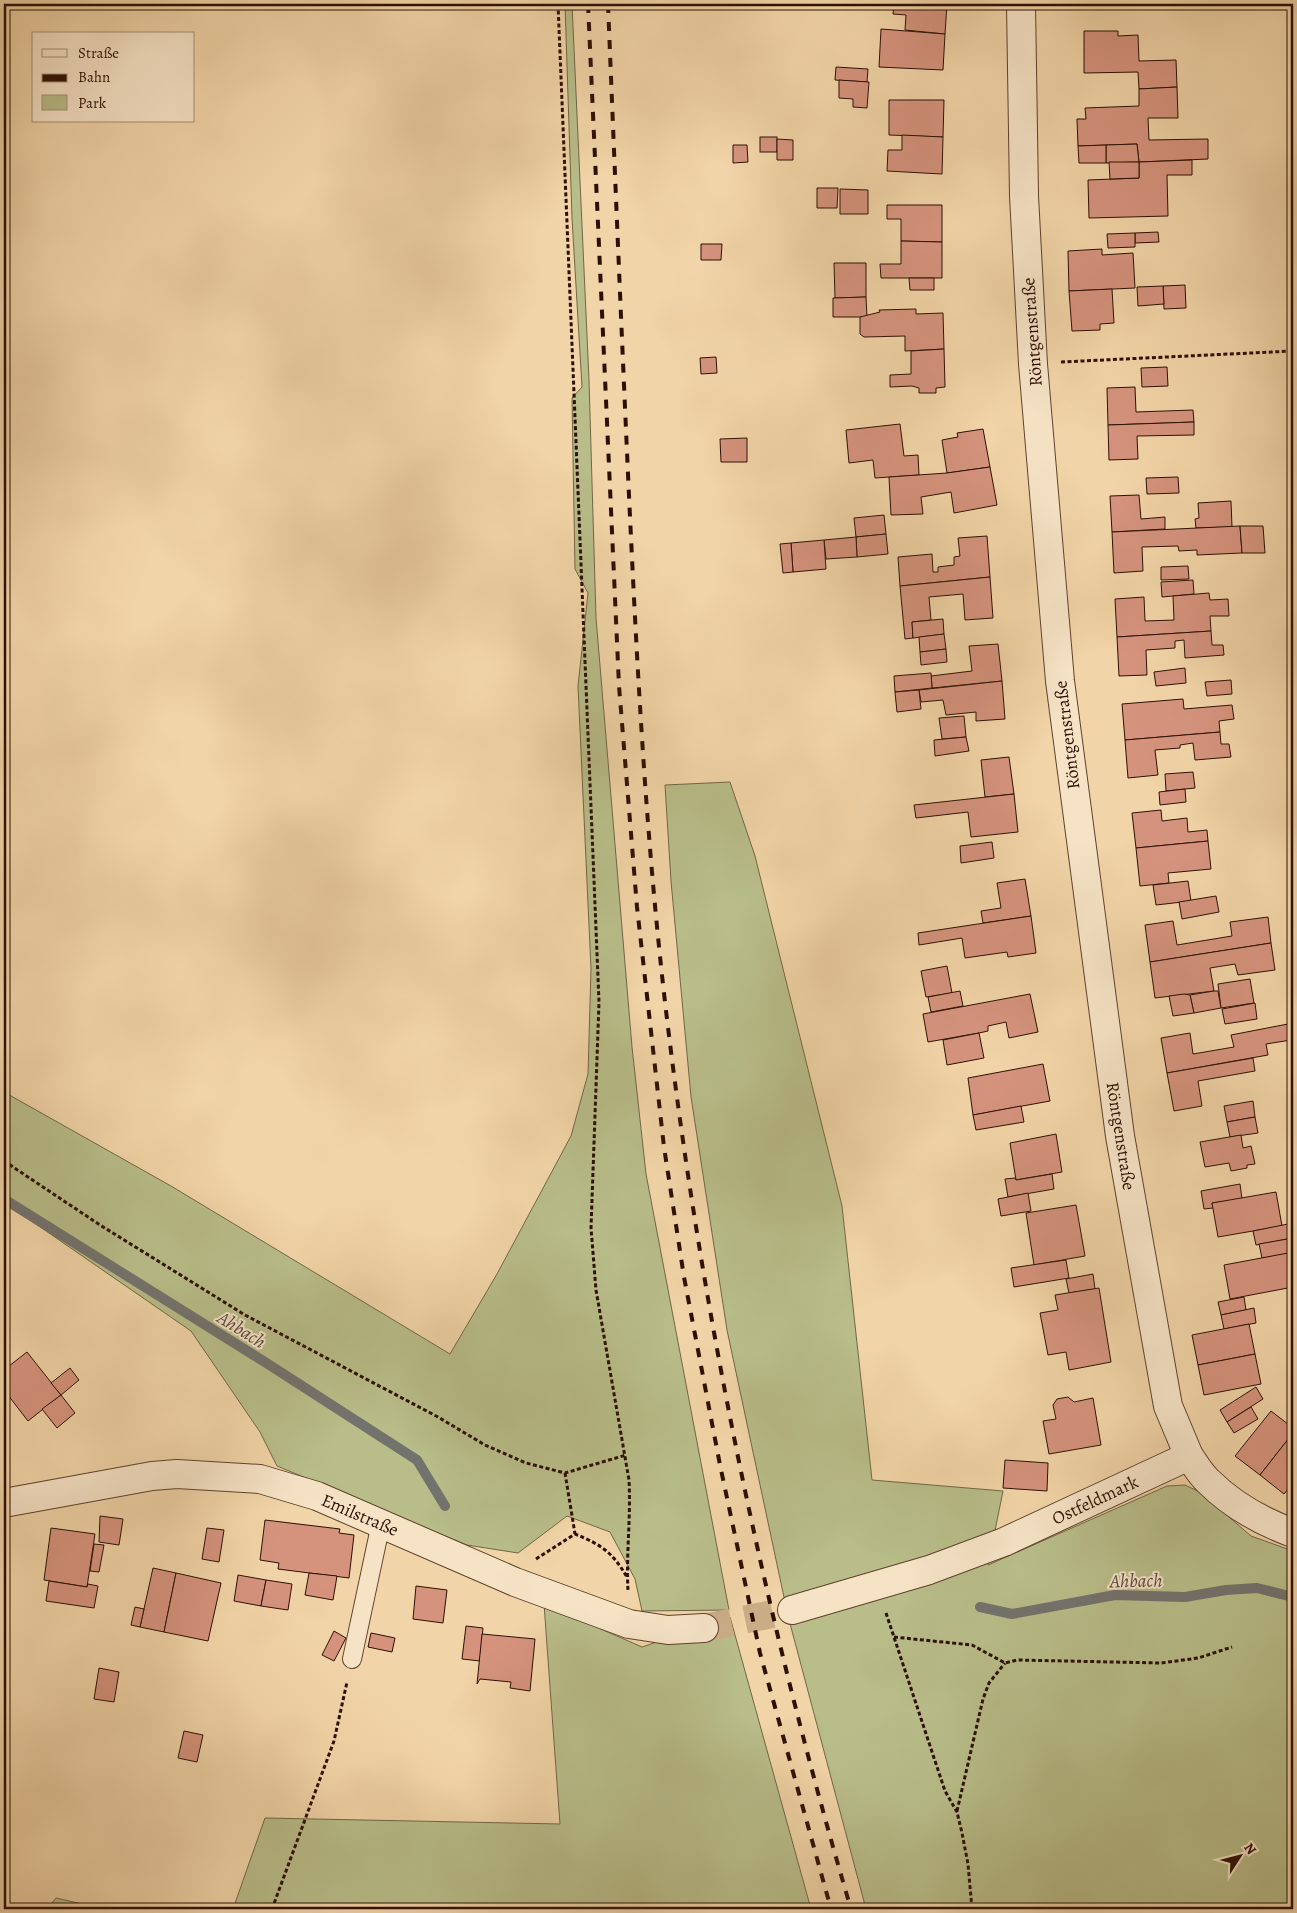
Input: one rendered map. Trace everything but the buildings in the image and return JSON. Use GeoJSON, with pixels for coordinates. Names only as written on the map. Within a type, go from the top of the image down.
{"type":"FeatureCollection","features":[{"type":"Feature","properties":{"kind":"street","name":"Röntgenstraße"},"geometry":{"type":"LineString","coordinates":[[1021,4],[1024,196],[1033,364],[1060,681],[1120,1136],[1168,1406],[1189,1456]]}},
{"type":"Feature","properties":{"kind":"street"},"geometry":{"type":"LineString","coordinates":[[1189,1456],[1207,1480],[1232,1499],[1268,1524],[1293,1533]]}},
{"type":"Feature","properties":{"kind":"street","name":"Ostfeldmark"},"geometry":{"type":"LineString","coordinates":[[875,1584],[929,1570],[1004,1542],[1189,1456]]}},
{"type":"Feature","properties":{"kind":"street","name":"Emilstraße"},"geometry":{"type":"LineString","coordinates":[[4,1503],[152,1476],[177,1474],[260,1479],[317,1496],[516,1582],[629,1624],[668,1630],[704,1628]]}},
{"type":"Feature","properties":{"kind":"street"},"geometry":{"type":"LineString","coordinates":[[792,1610],[875,1584]]}},
{"type":"Feature","properties":{"kind":"lane"},"geometry":{"type":"LineString","coordinates":[[352,1660],[381,1523]]}},
{"type":"Feature","properties":{"kind":"path"},"geometry":{"type":"LineString","coordinates":[[558,4],[598,1002],[591,1228],[596,1290],[626,1455],[630,1506],[627,1540],[627,1578],[619,1565],[600,1544],[575,1534]]}},
{"type":"Feature","properties":{"kind":"path"},"geometry":{"type":"LineString","coordinates":[[1033,364],[1293,351]]}},
{"type":"Feature","properties":{"kind":"path"},"geometry":{"type":"LineString","coordinates":[[4,1161],[245,1315],[430,1412],[485,1445],[526,1462],[566,1472],[626,1455]]}},
{"type":"Feature","properties":{"kind":"path"},"geometry":{"type":"LineString","coordinates":[[566,1472],[575,1534]]}},
{"type":"Feature","properties":{"kind":"path"},"geometry":{"type":"LineString","coordinates":[[516,1582],[537,1557],[575,1534]]}},
{"type":"Feature","properties":{"kind":"path"},"geometry":{"type":"LineString","coordinates":[[875,1584],[945,1792],[957,1812],[968,1864],[972,1909]]}},
{"type":"Feature","properties":{"kind":"path"},"geometry":{"type":"LineString","coordinates":[[894,1637],[972,1645],[1005,1663]]}},
{"type":"Feature","properties":{"kind":"path"},"geometry":{"type":"LineString","coordinates":[[957,1812],[983,1698],[989,1683],[1005,1663],[1017,1660],[1161,1663],[1198,1658],[1232,1647]]}},
{"type":"Feature","properties":{"kind":"path"},"geometry":{"type":"LineString","coordinates":[[272,1909],[334,1741],[352,1660]]}},
{"type":"Feature","properties":{"kind":"green space"},"geometry":{"type":"Polygon","coordinates":[[[565,4],[572,4],[589,380],[596,618],[632,1047],[646,1174],[729,1610],[642,1611],[635,1579],[610,1532],[567,1516],[518,1553],[467,1545],[277,1466],[260,1432],[191,1331],[4,1202],[4,1092],[171,1186],[450,1354],[497,1274],[571,1136],[588,1074],[591,969],[578,686],[588,593],[575,569],[572,398],[582,387],[572,218],[565,4]]]}},
{"type":"Feature","properties":{"kind":"green space"},"geometry":{"type":"Polygon","coordinates":[[[730,782],[755,856],[842,1206],[872,1480],[1003,1491],[988,1565],[1167,1486],[1185,1485],[1200,1492],[1251,1536],[1293,1551],[1293,1909],[866,1909],[788,1616],[727,1330],[691,1097],[671,881],[665,785],[730,782]]]}},
{"type":"Feature","properties":{"kind":"green space"},"geometry":{"type":"Polygon","coordinates":[[[544,1604],[642,1647],[730,1617],[811,1909],[233,1909],[265,1818],[560,1824],[544,1604]]]}},
{"type":"Feature","properties":{"kind":"green space"},"geometry":{"type":"Polygon","coordinates":[[[56,1898],[104,1909],[47,1909],[56,1898]]]}},
{"type":"Feature","properties":{"kind":"waterway","name":"Ahbach"},"geometry":{"type":"LineString","coordinates":[[4,1199],[268,1364],[417,1460],[445,1506]]}},
{"type":"Feature","properties":{"kind":"waterway","name":"Ahbach"},"geometry":{"type":"LineString","coordinates":[[980,1607],[1012,1614],[1115,1595],[1185,1597],[1226,1590],[1257,1588],[1293,1597]]}},
{"type":"Feature","properties":{"kind":"tunnel"},"geometry":{"type":"LineString","coordinates":[[704,1628],[792,1610]]}},
{"type":"Feature","properties":{"kind":"railway"},"geometry":{"type":"LineString","coordinates":[[588,4],[619,686],[637,907],[664,1147],[684,1277],[720,1465],[760,1653],[831,1909]]}},
{"type":"Feature","properties":{"kind":"railway"},"geometry":{"type":"LineString","coordinates":[[608,4],[640,705],[654,894],[667,1019],[699,1244],[740,1468],[791,1690],[851,1909]]}}]}
